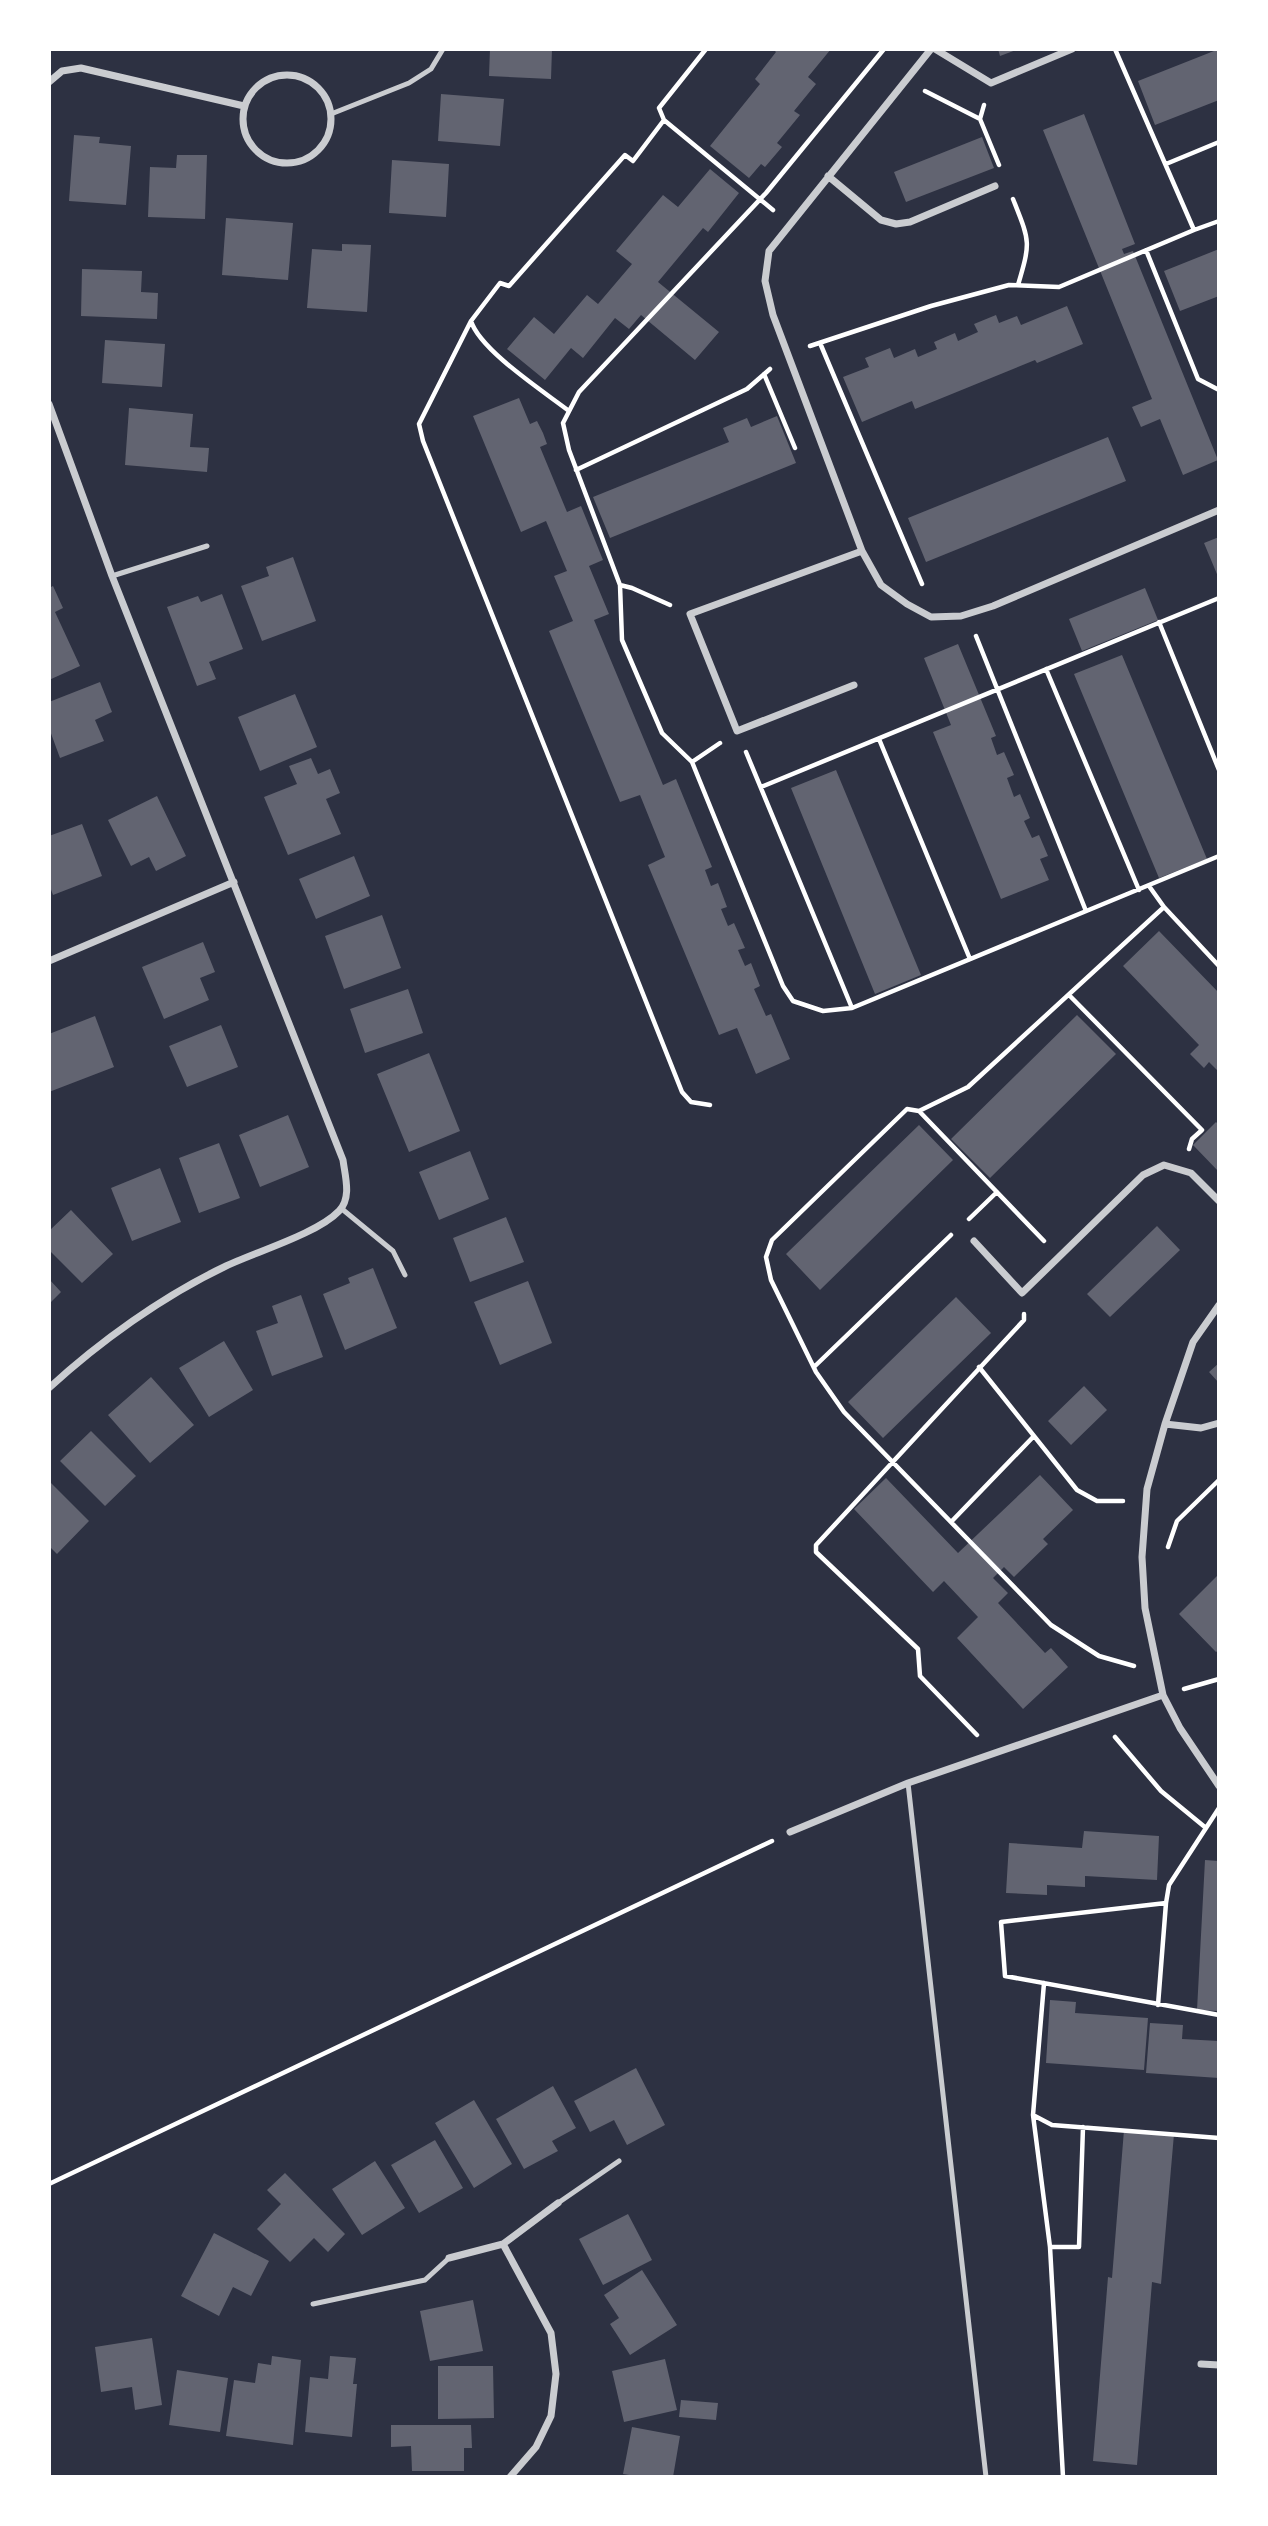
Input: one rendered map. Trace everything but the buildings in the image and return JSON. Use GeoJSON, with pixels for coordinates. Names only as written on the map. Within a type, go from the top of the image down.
{"type":"FeatureCollection","features":[{"type":"Feature","properties":{"kind":"street"},"geometry":{"type":"LineString","coordinates":[[1072,49],[991,83],[933,49],[769,251],[765,281],[773,315],[863,551],[881,585],[931,617],[968,614],[1219,510]]}},
{"type":"Feature","properties":{"kind":"street"},"geometry":{"type":"LineString","coordinates":[[49,82],[62,71],[81,68],[244,106]]}},
{"type":"Feature","properties":{"kind":"street"},"geometry":{"type":"LineString","coordinates":[[288,75],[315,85],[324,95],[331,114],[328,137],[321,149],[302,161],[279,163],[265,158],[253,149],[242,121],[244,106],[251,93],[261,83],[288,75]]}},
{"type":"Feature","properties":{"kind":"street"},"geometry":{"type":"LineString","coordinates":[[828,176],[881,220],[897,225],[995,186]]}},
{"type":"Feature","properties":{"kind":"street"},"geometry":{"type":"LineString","coordinates":[[49,404],[112,576],[343,1160],[348,1189],[342,1209],[326,1223],[223,1268],[141,1314],[49,1388]]}},
{"type":"Feature","properties":{"kind":"street"},"geometry":{"type":"LineString","coordinates":[[854,685],[737,731],[690,614],[863,551]]}},
{"type":"Feature","properties":{"kind":"street"},"geometry":{"type":"LineString","coordinates":[[49,961],[234,882]]}},
{"type":"Feature","properties":{"kind":"street"},"geometry":{"type":"LineString","coordinates":[[974,1241],[1022,1293],[1143,1175],[1164,1166],[1191,1173],[1219,1201]]}},
{"type":"Feature","properties":{"kind":"street"},"geometry":{"type":"LineString","coordinates":[[1219,1305],[1193,1342],[1165,1424],[1147,1489],[1142,1557],[1145,1608],[1163,1695],[1180,1728],[1219,1786]]}},
{"type":"Feature","properties":{"kind":"street"},"geometry":{"type":"LineString","coordinates":[[1165,1424],[1201,1428],[1219,1423]]}},
{"type":"Feature","properties":{"kind":"street"},"geometry":{"type":"LineString","coordinates":[[790,1832],[908,1783],[1163,1695]]}},
{"type":"Feature","properties":{"kind":"street"},"geometry":{"type":"LineString","coordinates":[[449,2258],[503,2245],[558,2203]]}},
{"type":"Feature","properties":{"kind":"street"},"geometry":{"type":"LineString","coordinates":[[503,2245],[551,2333],[556,2374],[551,2416],[536,2447],[510,2477]]}},
{"type":"Feature","properties":{"kind":"street"},"geometry":{"type":"LineString","coordinates":[[1201,2364],[1219,2365]]}},
{"type":"Feature","properties":{"kind":"lane"},"geometry":{"type":"LineString","coordinates":[[331,114],[409,83],[431,69],[443,49]]}},
{"type":"Feature","properties":{"kind":"lane"},"geometry":{"type":"LineString","coordinates":[[112,576],[207,546]]}},
{"type":"Feature","properties":{"kind":"lane"},"geometry":{"type":"LineString","coordinates":[[342,1209],[393,1251],[405,1275]]}},
{"type":"Feature","properties":{"kind":"lane"},"geometry":{"type":"LineString","coordinates":[[908,1783],[986,2477]]}},
{"type":"Feature","properties":{"kind":"lane"},"geometry":{"type":"LineString","coordinates":[[558,2203],[619,2161]]}},
{"type":"Feature","properties":{"kind":"lane"},"geometry":{"type":"LineString","coordinates":[[313,2304],[425,2280],[449,2258]]}},
{"type":"Feature","properties":{"kind":"path"},"geometry":{"type":"LineString","coordinates":[[706,49],[659,108],[663,120],[790,224]]}},
{"type":"Feature","properties":{"kind":"path"},"geometry":{"type":"LineString","coordinates":[[884,49],[760,199],[579,392],[563,423],[576,470],[620,585],[622,639],[662,733],[692,762],[783,986],[793,1001],[822,1011],[852,1008],[1219,856]]}},
{"type":"Feature","properties":{"kind":"path"},"geometry":{"type":"LineString","coordinates":[[1115,49],[1194,230]]}},
{"type":"Feature","properties":{"kind":"path"},"geometry":{"type":"LineString","coordinates":[[905,81],[980,119]]}},
{"type":"Feature","properties":{"kind":"path"},"geometry":{"type":"LineString","coordinates":[[663,120],[634,161],[625,155],[509,286],[500,283],[471,321],[419,424],[423,441],[547,757],[682,1092],[691,1102],[710,1105]]}},
{"type":"Feature","properties":{"kind":"path"},"geometry":{"type":"LineString","coordinates":[[1166,164],[1219,142]]}},
{"type":"Feature","properties":{"kind":"path"},"geometry":{"type":"LineString","coordinates":[[576,470],[747,389],[788,353],[931,306],[1009,285],[1059,288],[1219,221]]}},
{"type":"Feature","properties":{"kind":"path"},"geometry":{"type":"LineString","coordinates":[[1146,250],[1198,379],[1219,390]]}},
{"type":"Feature","properties":{"kind":"path"},"geometry":{"type":"LineString","coordinates":[[471,321],[473,328],[495,353],[569,411]]}},
{"type":"Feature","properties":{"kind":"path"},"geometry":{"type":"LineString","coordinates":[[820,343],[937,617]]}},
{"type":"Feature","properties":{"kind":"path"},"geometry":{"type":"LineString","coordinates":[[620,585],[690,614]]}},
{"type":"Feature","properties":{"kind":"path"},"geometry":{"type":"LineString","coordinates":[[761,788],[1219,598]]}},
{"type":"Feature","properties":{"kind":"path"},"geometry":{"type":"LineString","coordinates":[[968,614],[1086,911]]}},
{"type":"Feature","properties":{"kind":"path"},"geometry":{"type":"LineString","coordinates":[[1159,622],[1219,770]]}},
{"type":"Feature","properties":{"kind":"path"},"geometry":{"type":"LineString","coordinates":[[1046,669],[1139,890]]}},
{"type":"Feature","properties":{"kind":"path"},"geometry":{"type":"LineString","coordinates":[[692,762],[737,731],[852,1008]]}},
{"type":"Feature","properties":{"kind":"path"},"geometry":{"type":"LineString","coordinates":[[879,739],[970,959]]}},
{"type":"Feature","properties":{"kind":"path"},"geometry":{"type":"LineString","coordinates":[[1149,886],[1219,966]]}},
{"type":"Feature","properties":{"kind":"path"},"geometry":{"type":"LineString","coordinates":[[919,1111],[968,1087],[1164,906]]}},
{"type":"Feature","properties":{"kind":"path"},"geometry":{"type":"LineString","coordinates":[[1069,995],[1202,1130],[1192,1139],[1182,1170]]}},
{"type":"Feature","properties":{"kind":"path"},"geometry":{"type":"LineString","coordinates":[[1059,1257],[919,1111],[908,1109],[772,1240],[766,1258],[771,1280],[814,1367],[844,1412],[1051,1625],[1099,1656],[1159,1672]]}},
{"type":"Feature","properties":{"kind":"path"},"geometry":{"type":"LineString","coordinates":[[814,1367],[997,1192]]}},
{"type":"Feature","properties":{"kind":"path"},"geometry":{"type":"LineString","coordinates":[[994,1754],[920,1676],[918,1649],[816,1552],[816,1545],[1024,1320],[1022,1293]]}},
{"type":"Feature","properties":{"kind":"path"},"geometry":{"type":"LineString","coordinates":[[979,1367],[1076,1490],[1097,1500],[1146,1501]]}},
{"type":"Feature","properties":{"kind":"path"},"geometry":{"type":"LineString","coordinates":[[952,1521],[1034,1436]]}},
{"type":"Feature","properties":{"kind":"path"},"geometry":{"type":"LineString","coordinates":[[1142,1557],[1163,1553],[1168,1547],[1177,1521],[1219,1480]]}},
{"type":"Feature","properties":{"kind":"path"},"geometry":{"type":"LineString","coordinates":[[1163,1695],[1219,1679]]}},
{"type":"Feature","properties":{"kind":"path"},"geometry":{"type":"LineString","coordinates":[[1100,1717],[1161,1791],[1206,1828]]}},
{"type":"Feature","properties":{"kind":"path"},"geometry":{"type":"LineString","coordinates":[[1158,2005],[1169,1885],[1219,1807]]}},
{"type":"Feature","properties":{"kind":"path"},"geometry":{"type":"LineString","coordinates":[[49,2184],[790,1832]]}},
{"type":"Feature","properties":{"kind":"path"},"geometry":{"type":"LineString","coordinates":[[1166,1903],[1001,1922],[1005,1976],[1219,2015]]}},
{"type":"Feature","properties":{"kind":"path"},"geometry":{"type":"LineString","coordinates":[[1044,1983],[1033,2115],[1050,2247],[1063,2477]]}},
{"type":"Feature","properties":{"kind":"path"},"geometry":{"type":"LineString","coordinates":[[1033,2115],[1052,2125],[1219,2138]]}},
{"type":"Feature","properties":{"kind":"path"},"geometry":{"type":"LineString","coordinates":[[1050,2247],[1079,2247],[1083,2127]]}}]}
